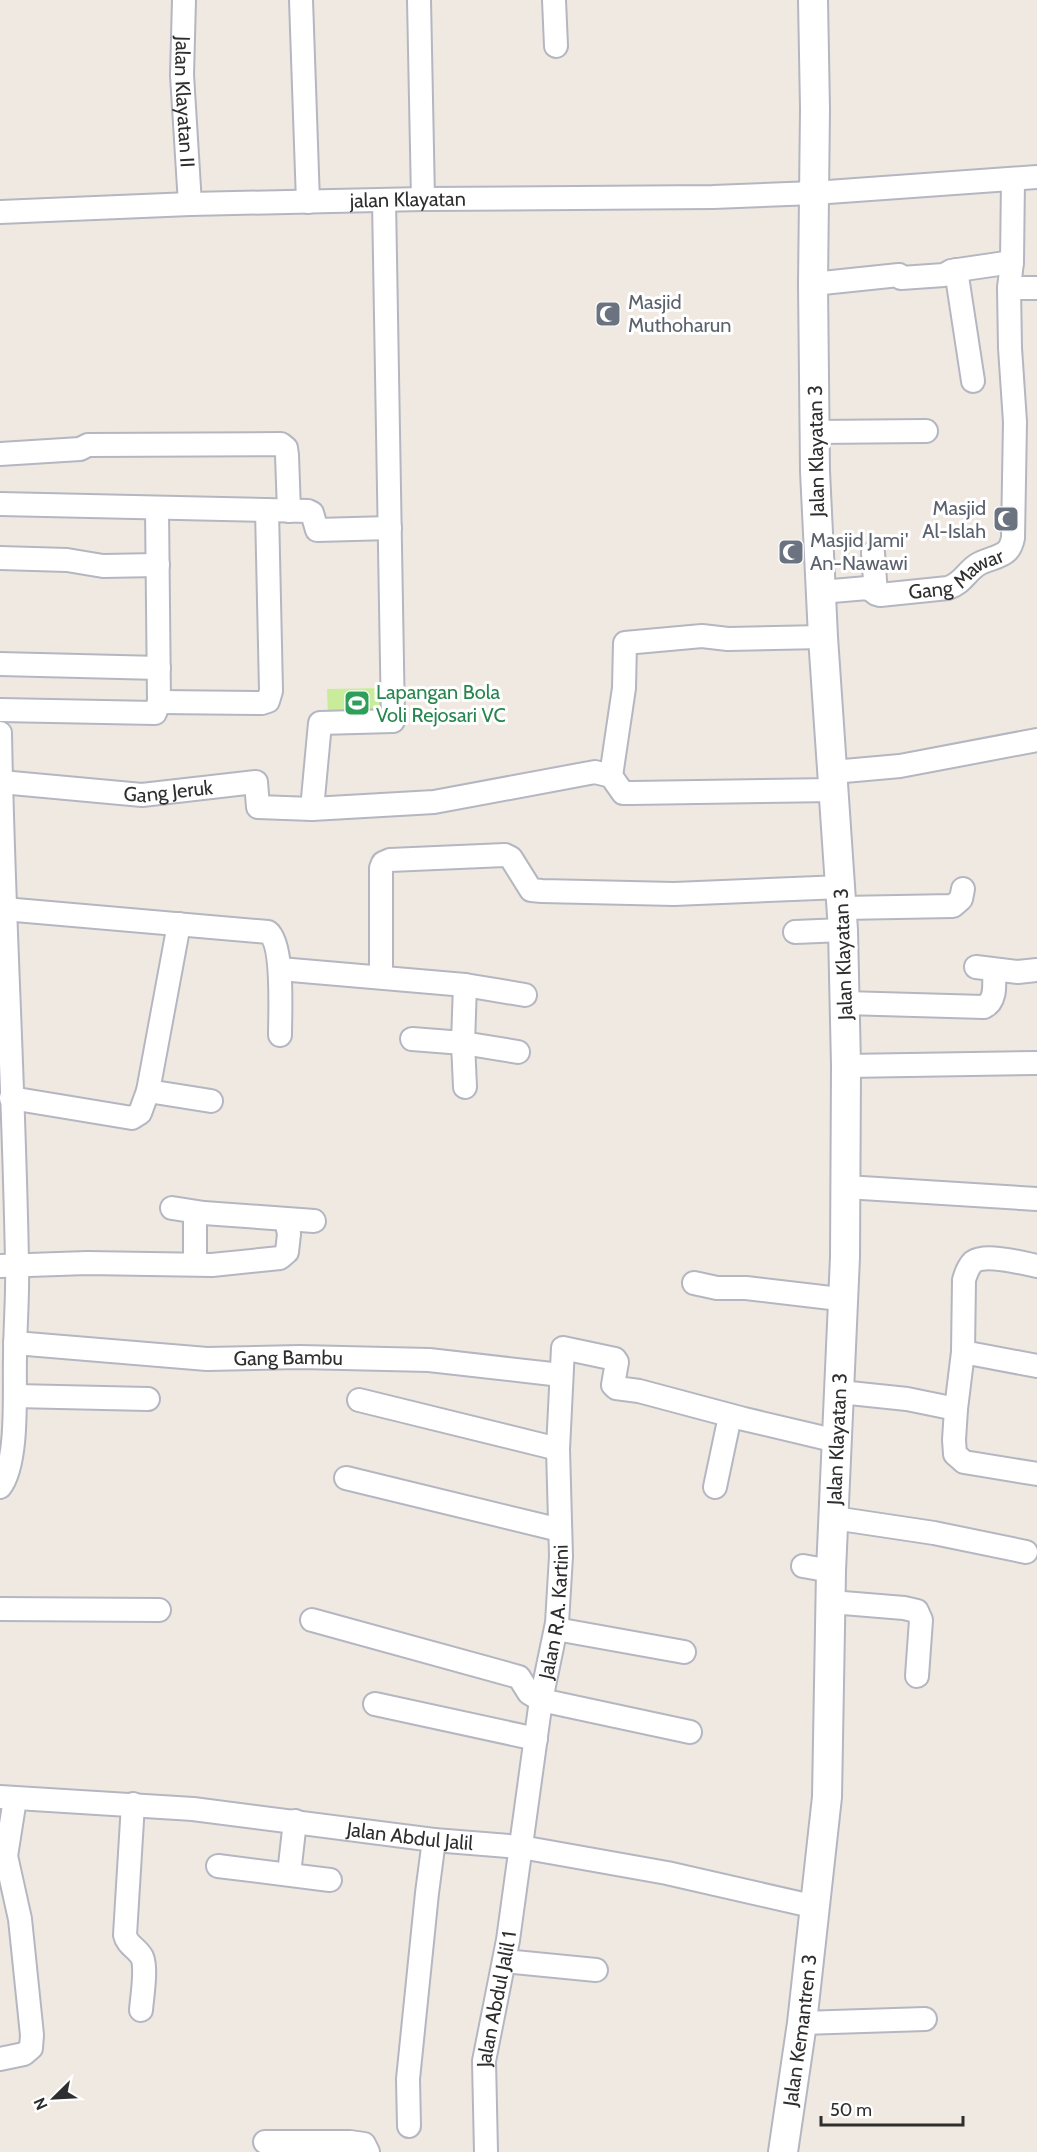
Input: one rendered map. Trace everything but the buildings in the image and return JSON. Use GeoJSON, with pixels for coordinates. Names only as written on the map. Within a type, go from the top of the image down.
{"type":"FeatureCollection","features":[{"type":"Feature","properties":{"kind":"street","name":"Jalan Klayatan II"},"geometry":{"type":"LineString","coordinates":[[184,0],[182,75],[190,204]]}},
{"type":"Feature","properties":{"kind":"street"},"geometry":{"type":"LineString","coordinates":[[301,0],[308,201]]}},
{"type":"Feature","properties":{"kind":"street"},"geometry":{"type":"LineString","coordinates":[[419,0],[423,199]]}},
{"type":"Feature","properties":{"kind":"street"},"geometry":{"type":"LineString","coordinates":[[554,0],[556,46]]}},
{"type":"Feature","properties":{"kind":"street","name":"Jalan Klayatan 3"},"geometry":{"type":"LineString","coordinates":[[813,0],[815,471],[823,637],[842,908],[846,1066],[846,1187],[840,1392],[831,1571],[829,1769],[816,1907]]}},
{"type":"Feature","properties":{"kind":"street","name":"jalan Klayatan"},"geometry":{"type":"LineString","coordinates":[[0,212],[308,201],[713,197],[814,193],[1037,177]]}},
{"type":"Feature","properties":{"kind":"street","name":"Gang Mawar"},"geometry":{"type":"LineString","coordinates":[[821,592],[867,588],[880,595],[948,588],[958,585],[967,572],[978,564],[1006,553],[1011,546],[1015,422],[1009,288],[1012,262],[1013,179]]}},
{"type":"Feature","properties":{"kind":"street"},"geometry":{"type":"LineString","coordinates":[[384,200],[393,721],[320,723],[312,809],[434,802],[585,772],[611,776],[623,793],[834,781],[1037,740]]}},
{"type":"Feature","properties":{"kind":"street"},"geometry":{"type":"LineString","coordinates":[[813,284],[899,275],[901,278],[944,275],[956,270],[1012,262]]}},
{"type":"Feature","properties":{"kind":"street"},"geometry":{"type":"LineString","coordinates":[[956,270],[973,381]]}},
{"type":"Feature","properties":{"kind":"street"},"geometry":{"type":"LineString","coordinates":[[1009,288],[1037,288]]}},
{"type":"Feature","properties":{"kind":"street"},"geometry":{"type":"LineString","coordinates":[[815,432],[926,431]]}},
{"type":"Feature","properties":{"kind":"street"},"geometry":{"type":"LineString","coordinates":[[0,454],[80,449],[88,446],[281,444],[286,448],[287,455],[278,511],[271,692],[268,701],[262,703],[159,702]]}},
{"type":"Feature","properties":{"kind":"street"},"geometry":{"type":"LineString","coordinates":[[0,504],[312,513],[317,530],[390,528]]}},
{"type":"Feature","properties":{"kind":"street"},"geometry":{"type":"LineString","coordinates":[[0,710],[155,714],[159,702],[157,508]]}},
{"type":"Feature","properties":{"kind":"street"},"geometry":{"type":"LineString","coordinates":[[873,553],[876,594]]}},
{"type":"Feature","properties":{"kind":"street"},"geometry":{"type":"LineString","coordinates":[[0,558],[67,560],[103,566],[158,565]]}},
{"type":"Feature","properties":{"kind":"street"},"geometry":{"type":"LineString","coordinates":[[611,776],[624,688],[625,643],[702,636],[728,639],[823,637]]}},
{"type":"Feature","properties":{"kind":"street"},"geometry":{"type":"LineString","coordinates":[[0,664],[159,669]]}},
{"type":"Feature","properties":{"kind":"street"},"geometry":{"type":"LineString","coordinates":[[0,733],[4,999],[11,1098],[6,1121],[10,1352],[15,1396],[10,1461],[6,1479],[0,1487]]}},
{"type":"Feature","properties":{"kind":"street","name":"Gang Jeruk"},"geometry":{"type":"LineString","coordinates":[[1,782],[142,795],[256,782],[258,807],[312,809]]}},
{"type":"Feature","properties":{"kind":"street"},"geometry":{"type":"LineString","coordinates":[[381,977],[381,868],[382,863],[390,860],[505,855],[511,858],[531,890],[674,894],[842,908],[953,906],[961,899],[963,888]]}},
{"type":"Feature","properties":{"kind":"street"},"geometry":{"type":"LineString","coordinates":[[795,932],[842,908]]}},
{"type":"Feature","properties":{"kind":"street"},"geometry":{"type":"LineString","coordinates":[[4,909],[268,932],[275,940],[280,969],[280,1035]]}},
{"type":"Feature","properties":{"kind":"street"},"geometry":{"type":"LineString","coordinates":[[11,1098],[132,1118],[140,1113],[148,1091],[179,924]]}},
{"type":"Feature","properties":{"kind":"street"},"geometry":{"type":"LineString","coordinates":[[280,969],[465,985],[525,995]]}},
{"type":"Feature","properties":{"kind":"street"},"geometry":{"type":"LineString","coordinates":[[845,1004],[984,1007],[993,999],[985,969],[1018,972],[1037,970]]}},
{"type":"Feature","properties":{"kind":"street"},"geometry":{"type":"LineString","coordinates":[[465,985],[463,1043],[465,1087]]}},
{"type":"Feature","properties":{"kind":"street"},"geometry":{"type":"LineString","coordinates":[[412,1039],[463,1043],[518,1052]]}},
{"type":"Feature","properties":{"kind":"street"},"geometry":{"type":"LineString","coordinates":[[846,1066],[1037,1063]]}},
{"type":"Feature","properties":{"kind":"street"},"geometry":{"type":"LineString","coordinates":[[148,1091],[211,1101]]}},
{"type":"Feature","properties":{"kind":"street"},"geometry":{"type":"LineString","coordinates":[[846,1187],[1037,1199]]}},
{"type":"Feature","properties":{"kind":"street"},"geometry":{"type":"LineString","coordinates":[[172,1208],[195,1213],[314,1221]]}},
{"type":"Feature","properties":{"kind":"street"},"geometry":{"type":"LineString","coordinates":[[195,1213],[195,1264]]}},
{"type":"Feature","properties":{"kind":"street"},"geometry":{"type":"LineString","coordinates":[[9,1266],[87,1263],[212,1265],[280,1258],[287,1252],[289,1234],[286,1220]]}},
{"type":"Feature","properties":{"kind":"street"},"geometry":{"type":"LineString","coordinates":[[1037,1266],[984,1258],[974,1262],[967,1270],[964,1280],[963,1352],[954,1440],[956,1454],[964,1462],[1037,1474]]}},
{"type":"Feature","properties":{"kind":"street"},"geometry":{"type":"LineString","coordinates":[[694,1283],[717,1288],[747,1288],[831,1298]]}},
{"type":"Feature","properties":{"kind":"street","name":"Jalan R.A. Kartini"},"geometry":{"type":"LineString","coordinates":[[521,1847],[541,1700],[556,1629],[561,1556],[558,1449],[563,1348],[615,1359],[613,1384],[616,1388],[639,1391],[730,1416]]}},
{"type":"Feature","properties":{"kind":"street","name":"Gang Bambu"},"geometry":{"type":"LineString","coordinates":[[10,1352],[207,1359],[300,1357],[429,1360],[561,1375]]}},
{"type":"Feature","properties":{"kind":"street"},"geometry":{"type":"LineString","coordinates":[[963,1352],[1037,1366]]}},
{"type":"Feature","properties":{"kind":"street"},"geometry":{"type":"LineString","coordinates":[[840,1392],[907,1399],[957,1410]]}},
{"type":"Feature","properties":{"kind":"street"},"geometry":{"type":"LineString","coordinates":[[15,1396],[148,1399]]}},
{"type":"Feature","properties":{"kind":"street"},"geometry":{"type":"LineString","coordinates":[[359,1400],[558,1449]]}},
{"type":"Feature","properties":{"kind":"street"},"geometry":{"type":"LineString","coordinates":[[715,1487],[730,1416],[837,1441]]}},
{"type":"Feature","properties":{"kind":"street"},"geometry":{"type":"LineString","coordinates":[[346,1478],[560,1530]]}},
{"type":"Feature","properties":{"kind":"street"},"geometry":{"type":"LineString","coordinates":[[834,1518],[934,1533],[1026,1552]]}},
{"type":"Feature","properties":{"kind":"street"},"geometry":{"type":"LineString","coordinates":[[803,1566],[831,1571]]}},
{"type":"Feature","properties":{"kind":"street"},"geometry":{"type":"LineString","coordinates":[[831,1602],[917,1611],[921,1620],[917,1676]]}},
{"type":"Feature","properties":{"kind":"street"},"geometry":{"type":"LineString","coordinates":[[0,1609],[159,1611]]}},
{"type":"Feature","properties":{"kind":"street"},"geometry":{"type":"LineString","coordinates":[[312,1620],[519,1677],[529,1693],[541,1700],[690,1732]]}},
{"type":"Feature","properties":{"kind":"street"},"geometry":{"type":"LineString","coordinates":[[556,1629],[684,1652]]}},
{"type":"Feature","properties":{"kind":"street"},"geometry":{"type":"LineString","coordinates":[[375,1704],[536,1738]]}},
{"type":"Feature","properties":{"kind":"street"},"geometry":{"type":"LineString","coordinates":[[0,2059],[24,2054],[31,2048],[32,2035],[20,1919],[3,1855],[7,1798]]}},
{"type":"Feature","properties":{"kind":"street","name":"Jalan Abdul Jalil"},"geometry":{"type":"LineString","coordinates":[[7,1798],[193,1809],[434,1840],[521,1847],[667,1873],[816,1907]]}},
{"type":"Feature","properties":{"kind":"street"},"geometry":{"type":"LineString","coordinates":[[133,1804],[125,1935],[128,1943],[141,1955],[144,1964],[141,2010]]}},
{"type":"Feature","properties":{"kind":"street"},"geometry":{"type":"LineString","coordinates":[[289,1874],[295,1821]]}},
{"type":"Feature","properties":{"kind":"street"},"geometry":{"type":"LineString","coordinates":[[410,2126],[408,2079],[434,1840]]}},
{"type":"Feature","properties":{"kind":"street","name":"Jalan Abdul Jalil 1"},"geometry":{"type":"LineString","coordinates":[[486,2152],[484,2061],[504,1960],[521,1847]]}},
{"type":"Feature","properties":{"kind":"street"},"geometry":{"type":"LineString","coordinates":[[218,1866],[330,1880]]}},
{"type":"Feature","properties":{"kind":"street","name":"Jalan Kemantren 3"},"geometry":{"type":"LineString","coordinates":[[783,2152],[816,1907]]}},
{"type":"Feature","properties":{"kind":"street"},"geometry":{"type":"LineString","coordinates":[[504,1960],[596,1970]]}},
{"type":"Feature","properties":{"kind":"street"},"geometry":{"type":"LineString","coordinates":[[802,2023],[925,2019]]}},
{"type":"Feature","properties":{"kind":"street"},"geometry":{"type":"LineString","coordinates":[[265,2142],[350,2142],[364,2144],[368,2152]]}},
{"type":"Feature","properties":{"kind":"green space","name":"Lapangan Bola Voli Rejosari VC"},"geometry":{"type":"Polygon","coordinates":[[[387,688],[387,717],[328,719],[327,689],[387,688]]]}},
{"type":"Feature","properties":{"kind":"place","name":"Masjid Muthoharun"},"geometry":{"type":"Point","coordinates":[608,314]}},
{"type":"Feature","properties":{"kind":"place","name":"Masjid Al-Islah"},"geometry":{"type":"Point","coordinates":[1006,519]}},
{"type":"Feature","properties":{"kind":"place","name":"Masjid Jami' An-Nawawi"},"geometry":{"type":"Point","coordinates":[791,552]}},
{"type":"Feature","properties":{"kind":"place","name":"Lapangan Bola Voli Rejosari VC"},"geometry":{"type":"Point","coordinates":[357,703]}}]}
